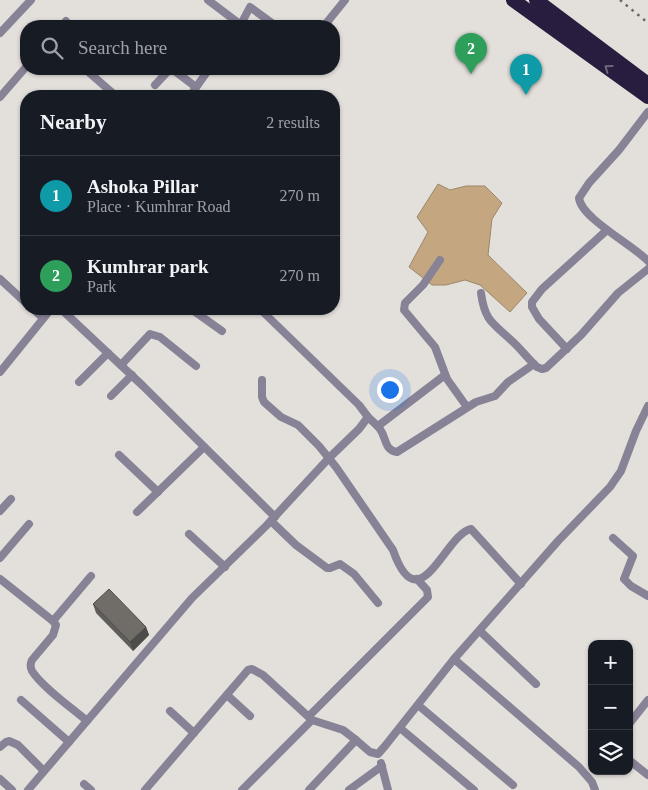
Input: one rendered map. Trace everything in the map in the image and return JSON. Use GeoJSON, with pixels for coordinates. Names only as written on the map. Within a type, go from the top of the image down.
{"type":"FeatureCollection","features":[{"type":"Feature","properties":{"kind":"highway"},"geometry":{"type":"LineString","coordinates":[[513,0],[648,97]]}},
{"type":"Feature","properties":{"kind":"highway"},"geometry":{"type":"LineString","coordinates":[[536,0],[648,84]]}},
{"type":"Feature","properties":{"kind":"street"},"geometry":{"type":"LineString","coordinates":[[0,33],[31,0]]}},
{"type":"Feature","properties":{"kind":"street"},"geometry":{"type":"LineString","coordinates":[[208,0],[233,20]]}},
{"type":"Feature","properties":{"kind":"street"},"geometry":{"type":"LineString","coordinates":[[329,20],[345,0]]}},
{"type":"Feature","properties":{"kind":"street"},"geometry":{"type":"LineString","coordinates":[[243,20],[250,7],[268,20]]}},
{"type":"Feature","properties":{"kind":"street"},"geometry":{"type":"LineString","coordinates":[[0,97],[20,74]]}},
{"type":"Feature","properties":{"kind":"street"},"geometry":{"type":"LineString","coordinates":[[92,75],[109,90]]}},
{"type":"Feature","properties":{"kind":"street"},"geometry":{"type":"LineString","coordinates":[[155,85],[164,75]]}},
{"type":"Feature","properties":{"kind":"street"},"geometry":{"type":"LineString","coordinates":[[180,75],[196,87]]}},
{"type":"Feature","properties":{"kind":"street"},"geometry":{"type":"LineString","coordinates":[[194,90],[205,75]]}},
{"type":"Feature","properties":{"kind":"street"},"geometry":{"type":"LineString","coordinates":[[648,112],[589,183],[579,198],[581,206],[607,230],[623,240],[648,261]]}},
{"type":"Feature","properties":{"kind":"street"},"geometry":{"type":"LineString","coordinates":[[567,349],[539,319],[532,307],[532,302],[542,289],[607,230]]}},
{"type":"Feature","properties":{"kind":"street"},"geometry":{"type":"LineString","coordinates":[[440,260],[423,285],[403,306],[404,310],[435,347],[445,375],[467,407]]}},
{"type":"Feature","properties":{"kind":"street"},"geometry":{"type":"LineString","coordinates":[[481,293],[484,307],[492,324],[512,340],[534,364],[542,369],[546,368],[567,349],[618,293],[648,269]]}},
{"type":"Feature","properties":{"kind":"street"},"geometry":{"type":"LineString","coordinates":[[0,279],[20,297]]}},
{"type":"Feature","properties":{"kind":"street"},"geometry":{"type":"LineString","coordinates":[[40,315],[43,318]]}},
{"type":"Feature","properties":{"kind":"street"},"geometry":{"type":"LineString","coordinates":[[0,372],[46,315]]}},
{"type":"Feature","properties":{"kind":"street"},"geometry":{"type":"LineString","coordinates":[[67,315],[132,375],[302,550],[327,568],[340,564],[348,568],[378,603]]}},
{"type":"Feature","properties":{"kind":"street"},"geometry":{"type":"LineString","coordinates":[[199,315],[222,331]]}},
{"type":"Feature","properties":{"kind":"street"},"geometry":{"type":"LineString","coordinates":[[266,315],[359,405],[378,426],[387,447],[397,452],[481,399],[495,396],[508,382],[534,364]]}},
{"type":"Feature","properties":{"kind":"street"},"geometry":{"type":"LineString","coordinates":[[121,365],[150,334],[160,337],[196,366]]}},
{"type":"Feature","properties":{"kind":"street"},"geometry":{"type":"LineString","coordinates":[[79,382],[108,353]]}},
{"type":"Feature","properties":{"kind":"street"},"geometry":{"type":"LineString","coordinates":[[111,396],[132,375]]}},
{"type":"Feature","properties":{"kind":"street"},"geometry":{"type":"LineString","coordinates":[[378,426],[445,375]]}},
{"type":"Feature","properties":{"kind":"street"},"geometry":{"type":"LineString","coordinates":[[242,790],[428,597],[428,590],[399,567],[392,550],[329,458],[298,424],[281,417],[264,402],[262,397],[262,380]]}},
{"type":"Feature","properties":{"kind":"street"},"geometry":{"type":"LineString","coordinates":[[378,754],[454,660],[617,478],[648,406]]}},
{"type":"Feature","properties":{"kind":"street"},"geometry":{"type":"LineString","coordinates":[[32,788],[44,771],[192,598],[273,519],[329,458],[359,429],[368,417]]}},
{"type":"Feature","properties":{"kind":"street"},"geometry":{"type":"LineString","coordinates":[[137,512],[204,448]]}},
{"type":"Feature","properties":{"kind":"street"},"geometry":{"type":"LineString","coordinates":[[119,455],[158,492]]}},
{"type":"Feature","properties":{"kind":"street"},"geometry":{"type":"LineString","coordinates":[[0,510],[11,499]]}},
{"type":"Feature","properties":{"kind":"street"},"geometry":{"type":"LineString","coordinates":[[0,558],[29,524]]}},
{"type":"Feature","properties":{"kind":"street"},"geometry":{"type":"LineString","coordinates":[[416,579],[433,568],[464,532],[471,529],[521,584]]}},
{"type":"Feature","properties":{"kind":"street"},"geometry":{"type":"LineString","coordinates":[[188,534],[224,567]]}},
{"type":"Feature","properties":{"kind":"street"},"geometry":{"type":"LineString","coordinates":[[613,538],[633,556],[624,578],[631,586],[648,596]]}},
{"type":"Feature","properties":{"kind":"street"},"geometry":{"type":"LineString","coordinates":[[53,621],[91,576]]}},
{"type":"Feature","properties":{"kind":"street"},"geometry":{"type":"LineString","coordinates":[[0,578],[56,625],[56,630],[30,664],[32,670],[46,686],[87,721]]}},
{"type":"Feature","properties":{"kind":"street"},"geometry":{"type":"LineString","coordinates":[[480,631],[536,684]]}},
{"type":"Feature","properties":{"kind":"street"},"geometry":{"type":"LineString","coordinates":[[454,660],[510,706],[589,779],[595,790]]}},
{"type":"Feature","properties":{"kind":"street"},"geometry":{"type":"LineString","coordinates":[[145,790],[248,670],[252,669],[263,675],[311,718],[343,730],[370,752],[378,754]]}},
{"type":"Feature","properties":{"kind":"street"},"geometry":{"type":"LineString","coordinates":[[227,695],[250,716]]}},
{"type":"Feature","properties":{"kind":"street"},"geometry":{"type":"LineString","coordinates":[[21,700],[69,742]]}},
{"type":"Feature","properties":{"kind":"street"},"geometry":{"type":"LineString","coordinates":[[633,719],[648,700]]}},
{"type":"Feature","properties":{"kind":"street"},"geometry":{"type":"LineString","coordinates":[[418,705],[513,785]]}},
{"type":"Feature","properties":{"kind":"street"},"geometry":{"type":"LineString","coordinates":[[170,711],[194,733]]}},
{"type":"Feature","properties":{"kind":"street"},"geometry":{"type":"LineString","coordinates":[[400,728],[474,790]]}},
{"type":"Feature","properties":{"kind":"street"},"geometry":{"type":"LineString","coordinates":[[309,790],[356,740]]}},
{"type":"Feature","properties":{"kind":"street"},"geometry":{"type":"LineString","coordinates":[[0,747],[6,742],[14,742],[44,771]]}},
{"type":"Feature","properties":{"kind":"street"},"geometry":{"type":"LineString","coordinates":[[378,754],[388,790]]}},
{"type":"Feature","properties":{"kind":"street"},"geometry":{"type":"LineString","coordinates":[[633,763],[648,775]]}},
{"type":"Feature","properties":{"kind":"street"},"geometry":{"type":"LineString","coordinates":[[349,790],[382,766]]}},
{"type":"Feature","properties":{"kind":"street"},"geometry":{"type":"LineString","coordinates":[[589,779],[592,775]]}},
{"type":"Feature","properties":{"kind":"street"},"geometry":{"type":"LineString","coordinates":[[0,779],[12,790]]}},
{"type":"Feature","properties":{"kind":"street"},"geometry":{"type":"LineString","coordinates":[[84,784],[91,790]]}},
{"type":"Feature","properties":{"kind":"shaded area"},"geometry":{"type":"Polygon","coordinates":[[[438,184],[450,190],[466,186],[485,186],[502,203],[492,219],[488,255],[527,293],[510,312],[480,285],[465,280],[446,285],[432,285],[409,267],[428,232],[417,217],[438,184]]]}},
{"type":"Feature","properties":{"kind":"building"},"geometry":{"type":"Polygon","coordinates":[[[109,589],[146,627],[130,642],[93,604],[109,589]]]}},
{"type":"Feature","properties":{"kind":"railway"},"geometry":{"type":"LineString","coordinates":[[620,0],[648,23]]}},
{"type":"Feature","properties":{"kind":"place","name":"Kumhrar park"},"geometry":{"type":"Point","coordinates":[471,74]}},
{"type":"Feature","properties":{"kind":"place","name":"Ashoka Pillar"},"geometry":{"type":"Point","coordinates":[526,95]}}]}
